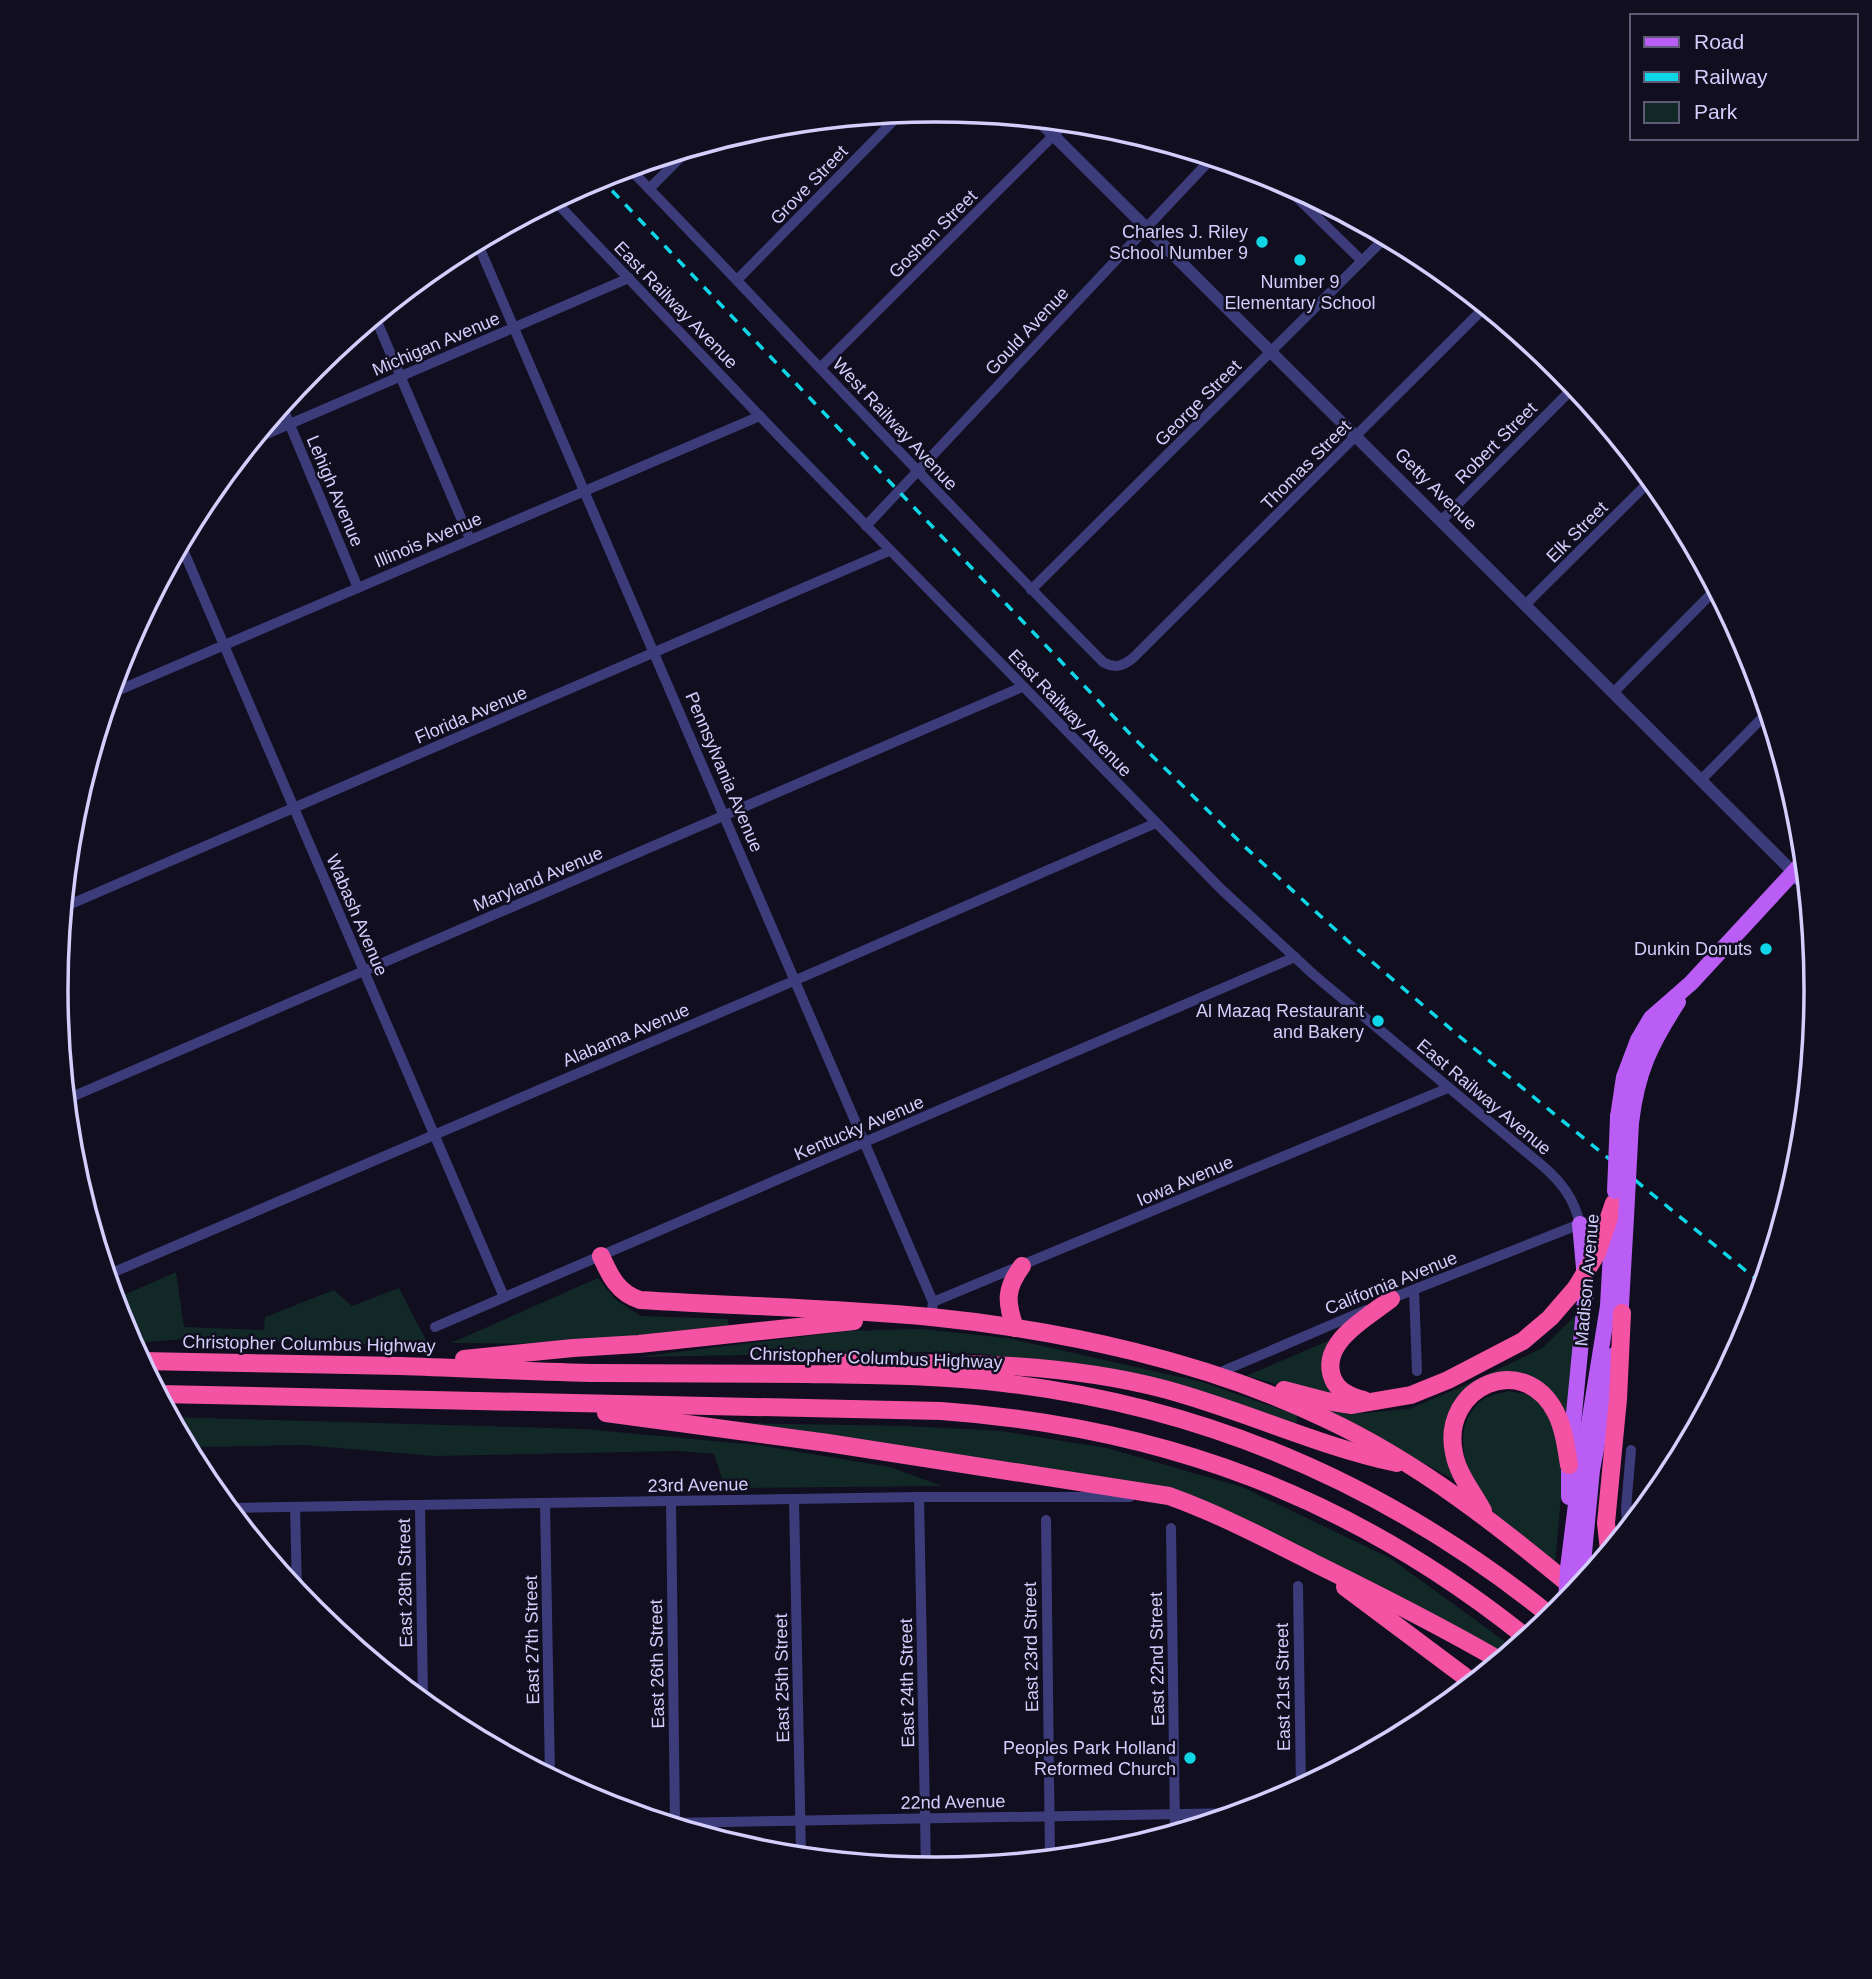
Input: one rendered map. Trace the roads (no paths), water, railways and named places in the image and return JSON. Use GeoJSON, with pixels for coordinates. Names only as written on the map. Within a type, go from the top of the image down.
{"type":"FeatureCollection","features":[{"type":"Feature","properties":{"kind":"highway"},"geometry":{"type":"LineString","coordinates":[[1240,1383],[1340,1404],[1381,1402],[1426,1389],[1505,1352],[1550,1318],[1576,1288],[1597,1253],[1614,1197]]}},
{"type":"Feature","properties":{"kind":"highway"},"geometry":{"type":"LineString","coordinates":[[601,1255],[613,1281],[624,1293],[640,1300],[906,1315]]}},
{"type":"Feature","properties":{"kind":"highway"},"geometry":{"type":"LineString","coordinates":[[1015,1328],[1008,1300],[1010,1283],[1022,1266]]}},
{"type":"Feature","properties":{"kind":"highway"},"geometry":{"type":"LineString","coordinates":[[1381,1402],[1353,1397],[1344,1392],[1334,1382],[1331,1364],[1339,1341],[1391,1299]]}},
{"type":"Feature","properties":{"kind":"highway"},"geometry":{"type":"LineString","coordinates":[[394,1366],[639,1344],[932,1310],[1135,1353],[1214,1374],[1270,1394],[1329,1420],[1410,1466],[1574,1578]]}},
{"type":"Feature","properties":{"kind":"highway"},"geometry":{"type":"LineString","coordinates":[[1608,1538],[1606,1523],[1618,1399],[1622,1312]]}},
{"type":"Feature","properties":{"kind":"highway","name":"Christopher Columbus Highway"},"geometry":{"type":"LineString","coordinates":[[152,1361],[592,1373],[847,1374],[962,1379],[1050,1389],[1149,1409],[1258,1444],[1364,1491],[1462,1549],[1543,1610]]}},
{"type":"Feature","properties":{"kind":"highway"},"geometry":{"type":"LineString","coordinates":[[592,1373],[629,1362],[991,1363],[1053,1368],[1163,1389],[1229,1408],[1355,1454],[1410,1466]]}},
{"type":"Feature","properties":{"kind":"highway"},"geometry":{"type":"LineString","coordinates":[[1486,1517],[1460,1470],[1452,1441],[1454,1424],[1461,1406],[1479,1387],[1512,1380],[1521,1381],[1535,1389],[1556,1413],[1565,1438],[1569,1465]]}},
{"type":"Feature","properties":{"kind":"highway"},"geometry":{"type":"LineString","coordinates":[[169,1394],[941,1410],[1017,1417],[1124,1437],[1234,1470],[1340,1516],[1439,1573],[1519,1632]]}},
{"type":"Feature","properties":{"kind":"highway"},"geometry":{"type":"LineString","coordinates":[[521,1401],[828,1443],[1169,1496],[1201,1508],[1302,1557],[1435,1623],[1491,1656]]}},
{"type":"Feature","properties":{"kind":"highway"},"geometry":{"type":"LineString","coordinates":[[1302,1557],[1466,1677]]}},
{"type":"Feature","properties":{"kind":"main road","name":"Madison Avenue"},"geometry":{"type":"LineString","coordinates":[[1578,1573],[1592,1470],[1622,1312],[1626,1217],[1624,1077],[1638,1040],[1651,1018],[1691,983],[1795,870]]}},
{"type":"Feature","properties":{"kind":"main road","name":"Madison Avenue"},"geometry":{"type":"LineString","coordinates":[[1577,1574],[1576,1504],[1608,1306],[1614,1197],[1624,1120]]}},
{"type":"Feature","properties":{"kind":"main road"},"geometry":{"type":"LineString","coordinates":[[1577,1574],[1569,1465],[1586,1290],[1580,1224]]}},
{"type":"Feature","properties":{"kind":"street","name":"Grove Street"},"geometry":{"type":"LineString","coordinates":[[738,279],[891,124]]}},
{"type":"Feature","properties":{"kind":"street","name":"Getty Avenue"},"geometry":{"type":"LineString","coordinates":[[1047,129],[1701,780],[1794,863]]}},
{"type":"Feature","properties":{"kind":"street","name":"Goshen Street"},"geometry":{"type":"LineString","coordinates":[[821,367],[1058,131]]}},
{"type":"Feature","properties":{"kind":"street"},"geometry":{"type":"LineString","coordinates":[[649,189],[676,162]]}},
{"type":"Feature","properties":{"kind":"street","name":"Gould Avenue"},"geometry":{"type":"LineString","coordinates":[[866,526],[1205,165]]}},
{"type":"Feature","properties":{"kind":"street","name":"West Railway Avenue"},"geometry":{"type":"LineString","coordinates":[[637,176],[1031,590],[1110,666],[1126,664],[1148,644]]}},
{"type":"Feature","properties":{"kind":"street"},"geometry":{"type":"LineString","coordinates":[[1303,204],[1362,261]]}},
{"type":"Feature","properties":{"kind":"street","name":"East Railway Avenue"},"geometry":{"type":"LineString","coordinates":[[561,207],[889,551],[1221,889],[1295,957],[1564,1186],[1571,1197],[1580,1224]]}},
{"type":"Feature","properties":{"kind":"street","name":"George Street"},"geometry":{"type":"LineString","coordinates":[[1031,590],[1379,244]]}},
{"type":"Feature","properties":{"kind":"street","name":"Pennsylvania Avenue"},"geometry":{"type":"LineString","coordinates":[[481,251],[796,980],[932,1310]]}},
{"type":"Feature","properties":{"kind":"street","name":"Michigan Avenue"},"geometry":{"type":"LineString","coordinates":[[272,432],[629,278]]}},
{"type":"Feature","properties":{"kind":"street","name":"Thomas Street"},"geometry":{"type":"LineString","coordinates":[[1148,644],[1479,313]]}},
{"type":"Feature","properties":{"kind":"street"},"geometry":{"type":"LineString","coordinates":[[378,325],[470,539]]}},
{"type":"Feature","properties":{"kind":"street","name":"Robert Street"},"geometry":{"type":"LineString","coordinates":[[1441,521],[1567,394]]}},
{"type":"Feature","properties":{"kind":"street","name":"Lehigh Avenue"},"geometry":{"type":"LineString","coordinates":[[286,415],[358,588]]}},
{"type":"Feature","properties":{"kind":"street","name":"Illinois Avenue"},"geometry":{"type":"LineString","coordinates":[[122,689],[760,416]]}},
{"type":"Feature","properties":{"kind":"street","name":"Elk Street"},"geometry":{"type":"LineString","coordinates":[[1525,605],[1644,487]]}},
{"type":"Feature","properties":{"kind":"street","name":"Florida Avenue"},"geometry":{"type":"LineString","coordinates":[[73,903],[889,551]]}},
{"type":"Feature","properties":{"kind":"street","name":"Wabash Avenue"},"geometry":{"type":"LineString","coordinates":[[185,555],[505,1297]]}},
{"type":"Feature","properties":{"kind":"street"},"geometry":{"type":"LineString","coordinates":[[1613,693],[1709,596]]}},
{"type":"Feature","properties":{"kind":"street","name":"Maryland Avenue"},"geometry":{"type":"LineString","coordinates":[[75,1095],[1022,687]]}},
{"type":"Feature","properties":{"kind":"street"},"geometry":{"type":"LineString","coordinates":[[1701,780],[1761,720]]}},
{"type":"Feature","properties":{"kind":"street","name":"Alabama Avenue"},"geometry":{"type":"LineString","coordinates":[[115,1271],[1156,824]]}},
{"type":"Feature","properties":{"kind":"street","name":"Kentucky Avenue"},"geometry":{"type":"LineString","coordinates":[[435,1327],[1295,957]]}},
{"type":"Feature","properties":{"kind":"street","name":"Iowa Avenue"},"geometry":{"type":"LineString","coordinates":[[932,1310],[1022,1266],[1448,1088]]}},
{"type":"Feature","properties":{"kind":"street","name":"California Avenue"},"geometry":{"type":"LineString","coordinates":[[1214,1374],[1391,1299],[1580,1224]]}},
{"type":"Feature","properties":{"kind":"street"},"geometry":{"type":"LineString","coordinates":[[1414,1290],[1418,1371]]}},
{"type":"Feature","properties":{"kind":"street"},"geometry":{"type":"LineString","coordinates":[[1626,1515],[1631,1450]]}},
{"type":"Feature","properties":{"kind":"street","name":"23rd Avenue"},"geometry":{"type":"LineString","coordinates":[[240,1508],[919,1497],[1169,1496]]}},
{"type":"Feature","properties":{"kind":"street","name":"East 24th Street"},"geometry":{"type":"LineString","coordinates":[[919,1497],[926,1857]]}},
{"type":"Feature","properties":{"kind":"street","name":"East 25th Street"},"geometry":{"type":"LineString","coordinates":[[794,1499],[802,1847]]}},
{"type":"Feature","properties":{"kind":"street","name":"East 26th Street"},"geometry":{"type":"LineString","coordinates":[[671,1501],[673,1816]]}},
{"type":"Feature","properties":{"kind":"street","name":"East 27th Street"},"geometry":{"type":"LineString","coordinates":[[545,1504],[550,1767]]}},
{"type":"Feature","properties":{"kind":"street","name":"East 28th Street"},"geometry":{"type":"LineString","coordinates":[[420,1506],[423,1689]]}},
{"type":"Feature","properties":{"kind":"street"},"geometry":{"type":"LineString","coordinates":[[295,1507],[296,1575]]}},
{"type":"Feature","properties":{"kind":"street","name":"East 23rd Street"},"geometry":{"type":"LineString","coordinates":[[1046,1520],[1050,1850]]}},
{"type":"Feature","properties":{"kind":"street","name":"East 22nd Street"},"geometry":{"type":"LineString","coordinates":[[1171,1528],[1175,1824]]}},
{"type":"Feature","properties":{"kind":"street","name":"East 21st Street"},"geometry":{"type":"LineString","coordinates":[[1298,1586],[1301,1776]]}},
{"type":"Feature","properties":{"kind":"street","name":"22nd Avenue"},"geometry":{"type":"LineString","coordinates":[[697,1823],[1207,1813]]}},
{"type":"Feature","properties":{"kind":"railway"},"geometry":{"type":"LineString","coordinates":[[608,186],[1133,737],[1245,847],[1350,943],[1459,1036],[1754,1278]]}},
{"type":"Feature","properties":{"kind":"place","name":"Charles J. Riley School Number 9"},"geometry":{"type":"Point","coordinates":[1262,242]}},
{"type":"Feature","properties":{"kind":"place","name":"Number 9 Elementary School"},"geometry":{"type":"Point","coordinates":[1300,260]}},
{"type":"Feature","properties":{"kind":"place","name":"Dunkin Donuts"},"geometry":{"type":"Point","coordinates":[1766,949]}},
{"type":"Feature","properties":{"kind":"place","name":"Al Mazaq Restaurant and Bakery"},"geometry":{"type":"Point","coordinates":[1378,1021]}},
{"type":"Feature","properties":{"kind":"place","name":"Peoples Park Holland Reformed Church"},"geometry":{"type":"Point","coordinates":[1190,1758]}}]}
